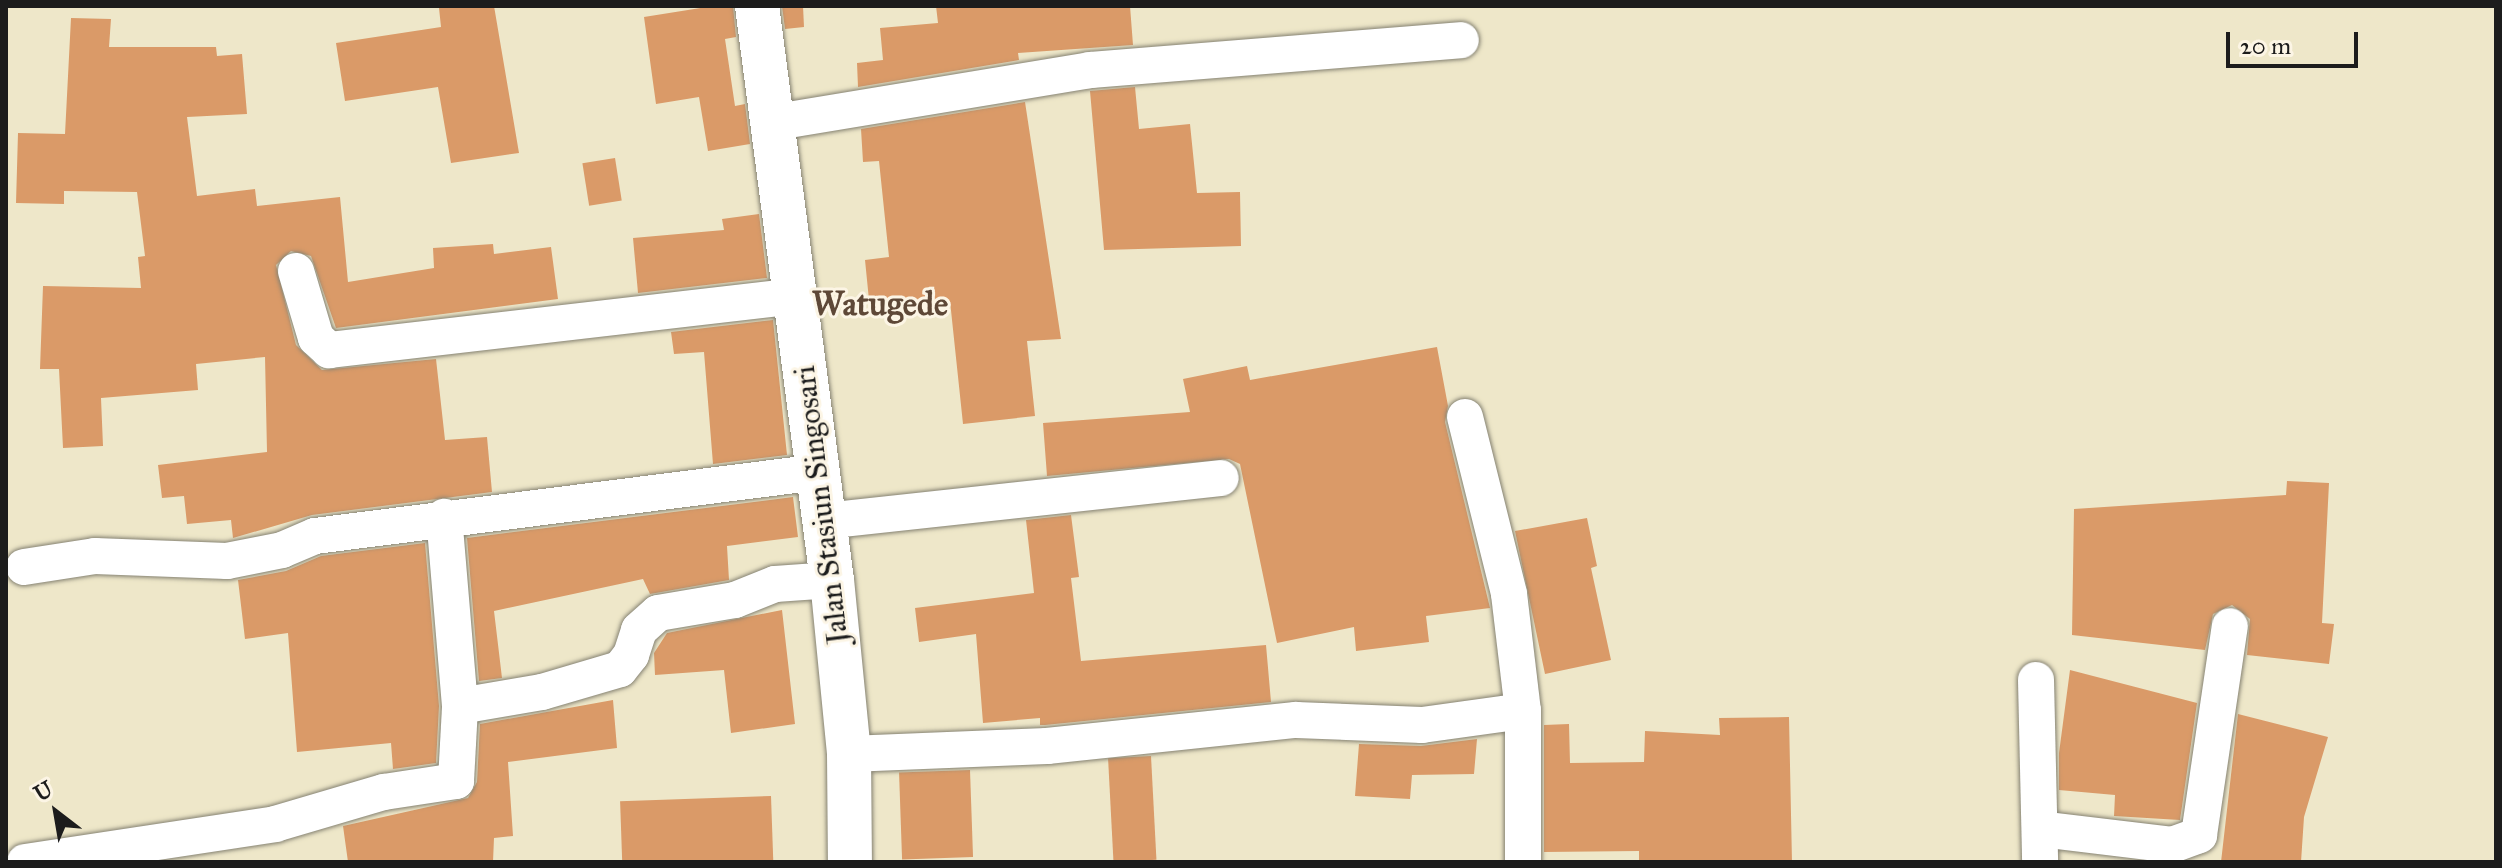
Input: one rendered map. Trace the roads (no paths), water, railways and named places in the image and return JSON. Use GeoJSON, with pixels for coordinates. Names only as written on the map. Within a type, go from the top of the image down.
{"type":"FeatureCollection","features":[{"type":"Feature","properties":{"kind":"street","name":"Jalan Stasiun Singosari"},"geometry":{"type":"LineString","coordinates":[[757,6],[832,580],[849,754],[850,862]]}},
{"type":"Feature","properties":{"kind":"street"},"geometry":{"type":"LineString","coordinates":[[770,123],[1090,70],[1461,40]]}},
{"type":"Feature","properties":{"kind":"street"},"geometry":{"type":"LineString","coordinates":[[296,271],[316,338],[329,350],[797,296]]}},
{"type":"Feature","properties":{"kind":"street"},"geometry":{"type":"LineString","coordinates":[[1465,417],[1509,594],[1523,711],[1523,862]]}},
{"type":"Feature","properties":{"kind":"street"},"geometry":{"type":"LineString","coordinates":[[24,567],[95,556],[227,561],[282,550],[315,536],[444,517],[819,472]]}},
{"type":"Feature","properties":{"kind":"street"},"geometry":{"type":"LineString","coordinates":[[825,521],[1221,478]]}},
{"type":"Feature","properties":{"kind":"street"},"geometry":{"type":"LineString","coordinates":[[25,862],[133,853],[275,824],[384,792],[448,785],[459,774],[460,706],[444,517]]}},
{"type":"Feature","properties":{"kind":"street"},"geometry":{"type":"LineString","coordinates":[[460,706],[542,692],[620,669],[631,655],[639,630],[658,613],[735,600],[775,584],[832,580]]}},
{"type":"Feature","properties":{"kind":"street"},"geometry":{"type":"LineString","coordinates":[[2036,680],[2040,846],[2172,845],[2199,835],[2230,626]]}},
{"type":"Feature","properties":{"kind":"street"},"geometry":{"type":"LineString","coordinates":[[849,754],[1047,746],[1296,720],[1422,725],[1523,711]]}},
{"type":"Feature","properties":{"kind":"district","name":"Watugede"},"geometry":{"type":"Point","coordinates":[880,304]}}]}
